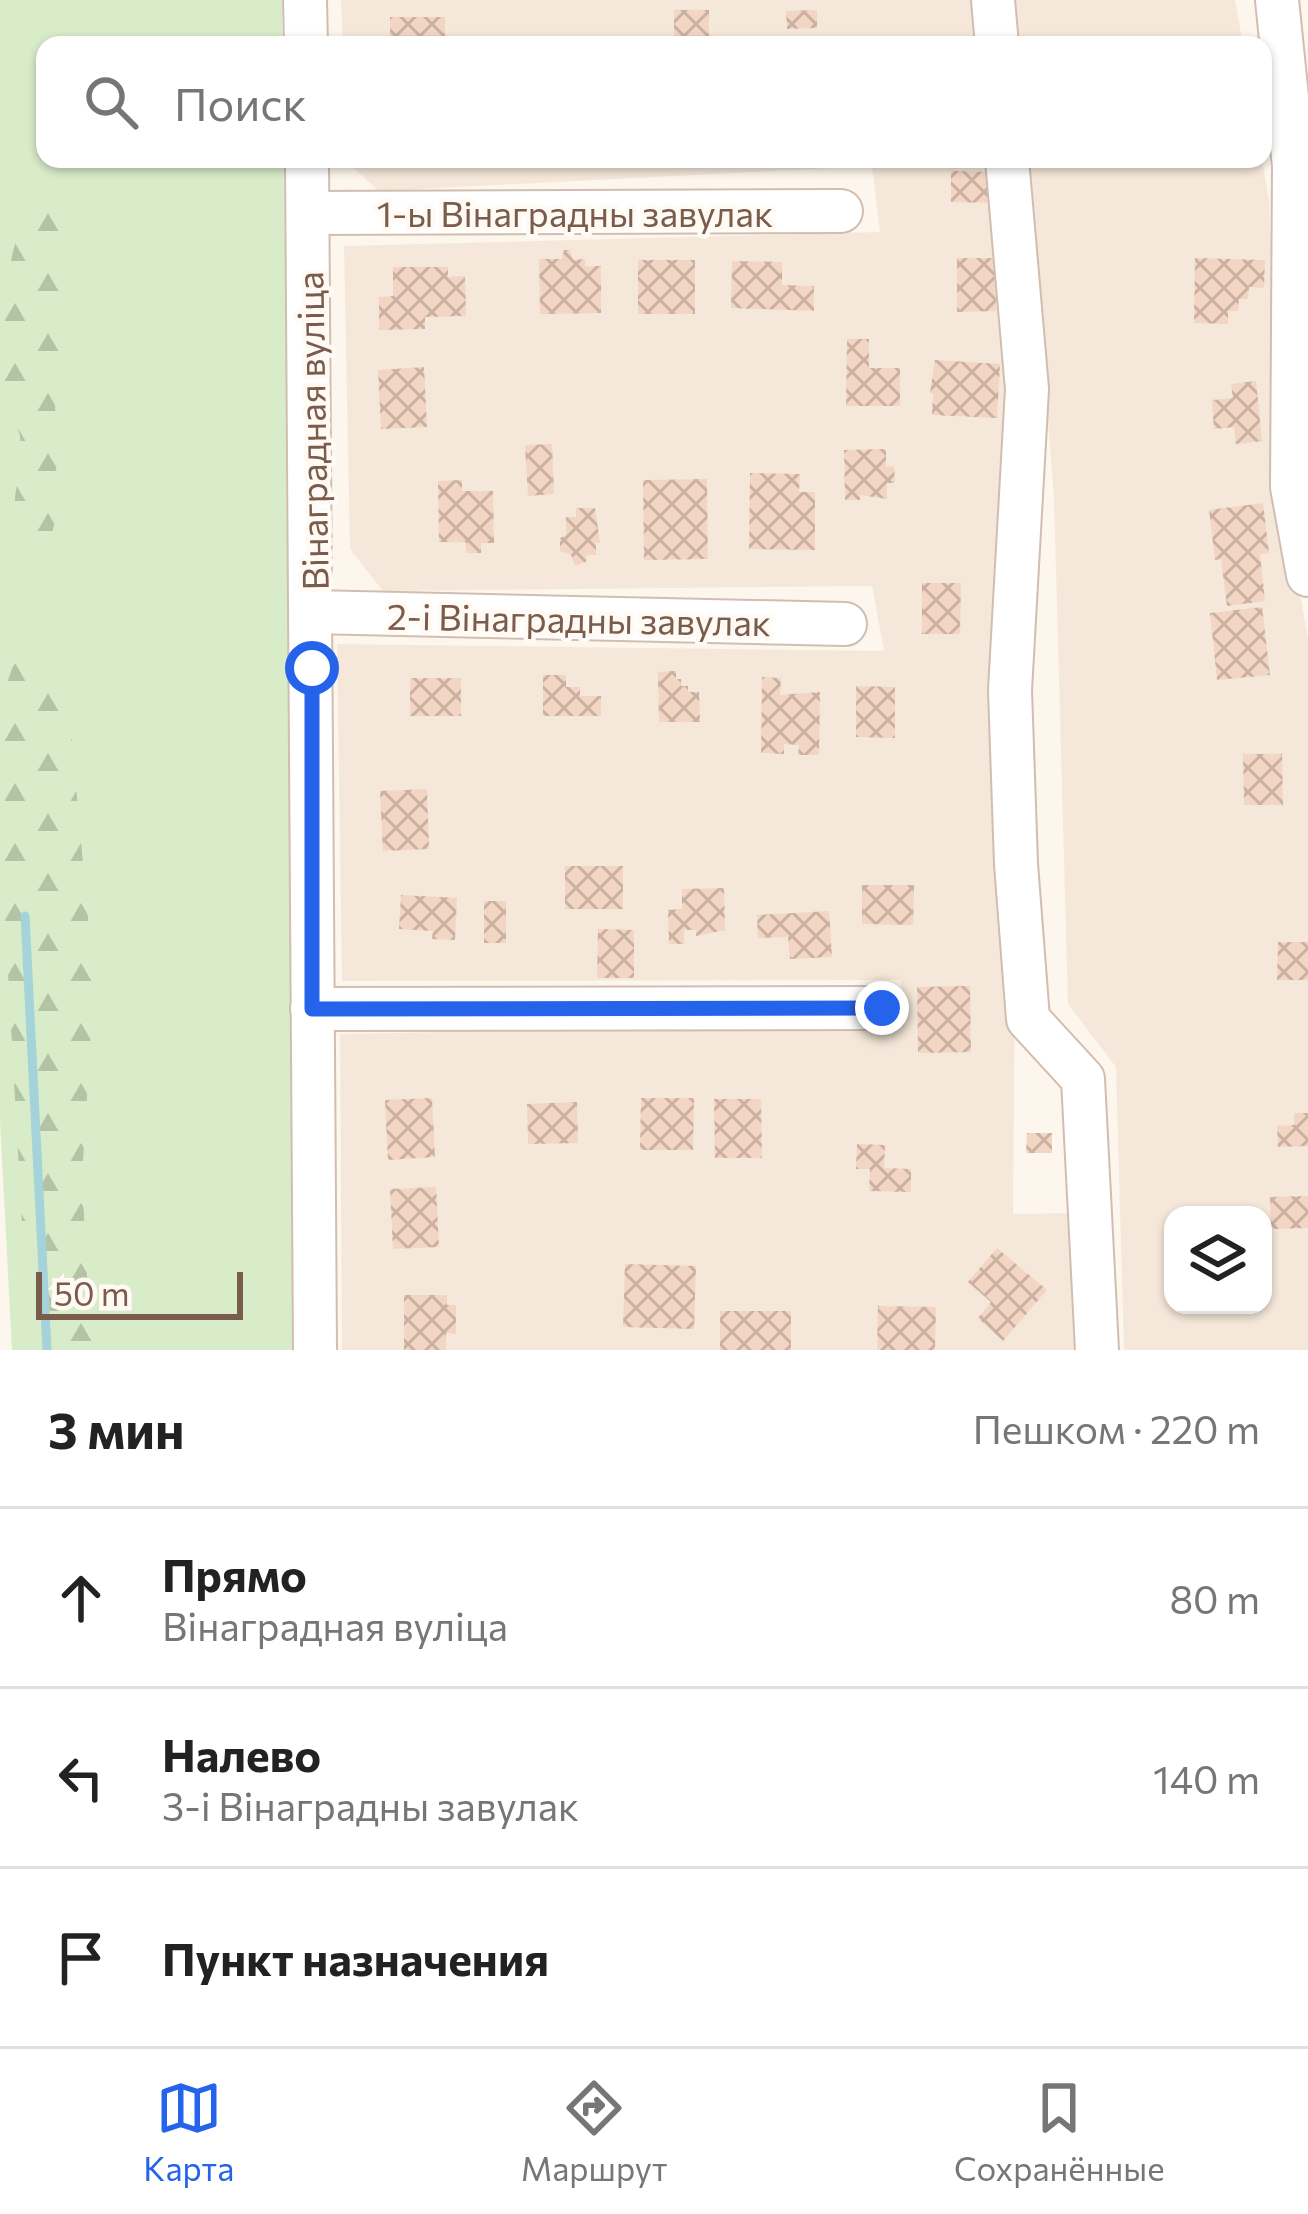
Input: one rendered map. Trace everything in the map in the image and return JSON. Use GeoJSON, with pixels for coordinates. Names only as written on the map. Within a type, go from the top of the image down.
{"type":"FeatureCollection","features":[{"type":"Feature","properties":{"kind":"street"},"geometry":{"type":"LineString","coordinates":[[305,0],[306,36]]}},
{"type":"Feature","properties":{"kind":"street"},"geometry":{"type":"LineString","coordinates":[[993,0],[996,36]]}},
{"type":"Feature","properties":{"kind":"street"},"geometry":{"type":"LineString","coordinates":[[1277,0],[1294,166],[1292,488],[1308,575]]}},
{"type":"Feature","properties":{"kind":"street","name":"Вінаградная вуліца"},"geometry":{"type":"LineString","coordinates":[[307,168],[315,1350]]}},
{"type":"Feature","properties":{"kind":"street"},"geometry":{"type":"LineString","coordinates":[[1008,168],[1027,389],[1010,690],[1016,864],[1028,1019],[1083,1079],[1096,1350]]}},
{"type":"Feature","properties":{"kind":"street","name":"1-ы Вінаградны завулак"},"geometry":{"type":"LineString","coordinates":[[308,213],[841,211]]}},
{"type":"Feature","properties":{"kind":"street","name":"2-і Вінаградны завулак"},"geometry":{"type":"LineString","coordinates":[[313,612],[845,624]]}},
{"type":"Feature","properties":{"kind":"street"},"geometry":{"type":"LineString","coordinates":[[312,1009],[882,1008]]}},
{"type":"Feature","properties":{"kind":"shaded area"},"geometry":{"type":"Polygon","coordinates":[[[341,0],[985,0],[988,36],[343,36],[341,0]]]}},
{"type":"Feature","properties":{"kind":"shaded area"},"geometry":{"type":"Polygon","coordinates":[[[1016,0],[1235,0],[1241,36],[1018,36],[1016,0]]]}},
{"type":"Feature","properties":{"kind":"shaded area"},"geometry":{"type":"Polygon","coordinates":[[[353,168],[833,168],[379,191],[353,168]]]}},
{"type":"Feature","properties":{"kind":"shaded area"},"geometry":{"type":"Polygon","coordinates":[[[872,168],[1001,168],[1020,381],[1013,1214],[1077,1213],[1080,1350],[342,1350],[340,1034],[904,1023],[901,980],[342,981],[337,644],[884,651],[872,586],[383,591],[350,549],[344,246],[880,232],[872,168]]]}},
{"type":"Feature","properties":{"kind":"shaded area"},"geometry":{"type":"Polygon","coordinates":[[[1029,168],[1264,168],[1269,201],[1281,490],[1308,638],[1308,1350],[1124,1350],[1116,1067],[1068,1004],[1054,499],[1029,168]]]}},
{"type":"Feature","properties":{"kind":"green space"},"geometry":{"type":"Polygon","coordinates":[[[0,0],[282,0],[282,36],[36,36],[36,168],[284,168],[297,1350],[12,1350],[0,1121],[0,0]]]}},
{"type":"Feature","properties":{"kind":"green space"},"geometry":{"type":"Polygon","coordinates":[[[43,195],[66,207],[73,233],[55,397],[57,513],[51,537],[32,548],[22,544],[17,532],[14,507],[21,443],[0,381],[0,362],[13,253],[30,208],[43,195]]]}},
{"type":"Feature","properties":{"kind":"green space"},"geometry":{"type":"Polygon","coordinates":[[[34,649],[51,655],[66,677],[94,984],[82,1177],[87,1276],[99,1350],[29,1350],[0,830],[0,703],[13,666],[34,649]]]}},
{"type":"Feature","properties":{"kind":"building"},"geometry":{"type":"Polygon","coordinates":[[[674,10],[709,10],[709,36],[674,36],[674,10]]]}},
{"type":"Feature","properties":{"kind":"building"},"geometry":{"type":"Polygon","coordinates":[[[817,10],[817,28],[787,29],[786,11],[817,10]]]}},
{"type":"Feature","properties":{"kind":"building"},"geometry":{"type":"Polygon","coordinates":[[[390,17],[445,17],[445,36],[390,36],[390,17]]]}},
{"type":"Feature","properties":{"kind":"building"},"geometry":{"type":"Polygon","coordinates":[[[951,171],[993,172],[993,203],[951,202],[951,171]]]}},
{"type":"Feature","properties":{"kind":"building"},"geometry":{"type":"Polygon","coordinates":[[[564,250],[570,250],[573,260],[585,259],[585,266],[601,266],[601,313],[540,314],[539,259],[562,259],[564,250]]]}},
{"type":"Feature","properties":{"kind":"building"},"geometry":{"type":"Polygon","coordinates":[[[957,258],[995,258],[996,311],[957,312],[957,258]]]}},
{"type":"Feature","properties":{"kind":"building"},"geometry":{"type":"Polygon","coordinates":[[[1195,258],[1265,260],[1264,288],[1249,287],[1248,299],[1239,299],[1238,311],[1228,311],[1228,324],[1194,323],[1195,258]]]}},
{"type":"Feature","properties":{"kind":"building"},"geometry":{"type":"Polygon","coordinates":[[[638,260],[695,260],[695,314],[638,314],[638,260]]]}},
{"type":"Feature","properties":{"kind":"building"},"geometry":{"type":"Polygon","coordinates":[[[732,261],[782,262],[782,285],[814,286],[814,311],[731,308],[732,261]]]}},
{"type":"Feature","properties":{"kind":"building"},"geometry":{"type":"Polygon","coordinates":[[[393,267],[448,267],[448,277],[465,276],[466,316],[425,317],[425,329],[379,330],[379,297],[393,296],[393,267]]]}},
{"type":"Feature","properties":{"kind":"building"},"geometry":{"type":"Polygon","coordinates":[[[847,339],[869,339],[869,368],[900,368],[900,406],[846,406],[847,339]]]}},
{"type":"Feature","properties":{"kind":"building"},"geometry":{"type":"Polygon","coordinates":[[[935,360],[1000,364],[997,418],[932,415],[935,360]]]}},
{"type":"Feature","properties":{"kind":"building"},"geometry":{"type":"Polygon","coordinates":[[[424,367],[427,427],[381,429],[378,370],[424,367]]]}},
{"type":"Feature","properties":{"kind":"building"},"geometry":{"type":"Polygon","coordinates":[[[1256,381],[1262,441],[1236,444],[1234,427],[1214,429],[1212,400],[1233,398],[1231,384],[1256,381]]]}},
{"type":"Feature","properties":{"kind":"building"},"geometry":{"type":"Polygon","coordinates":[[[552,444],[554,494],[528,496],[525,445],[552,444]]]}},
{"type":"Feature","properties":{"kind":"building"},"geometry":{"type":"Polygon","coordinates":[[[886,449],[886,467],[894,466],[895,483],[887,483],[887,499],[860,495],[860,500],[845,500],[844,450],[886,449]]]}},
{"type":"Feature","properties":{"kind":"building"},"geometry":{"type":"Polygon","coordinates":[[[750,473],[800,474],[799,492],[815,492],[815,550],[749,549],[750,473]]]}},
{"type":"Feature","properties":{"kind":"building"},"geometry":{"type":"Polygon","coordinates":[[[707,479],[708,559],[644,560],[643,480],[707,479]]]}},
{"type":"Feature","properties":{"kind":"building"},"geometry":{"type":"Polygon","coordinates":[[[462,480],[462,491],[493,491],[494,543],[481,543],[481,553],[466,553],[466,542],[439,542],[438,481],[462,480]]]}},
{"type":"Feature","properties":{"kind":"building"},"geometry":{"type":"Polygon","coordinates":[[[1263,503],[1269,553],[1260,554],[1265,601],[1227,606],[1209,510],[1263,503]]]}},
{"type":"Feature","properties":{"kind":"building"},"geometry":{"type":"Polygon","coordinates":[[[576,508],[595,508],[600,543],[596,543],[596,555],[586,555],[586,562],[575,566],[571,555],[560,551],[560,538],[566,535],[566,517],[576,517],[576,508]]]}},
{"type":"Feature","properties":{"kind":"building"},"geometry":{"type":"Polygon","coordinates":[[[922,583],[961,583],[960,634],[922,634],[922,583]]]}},
{"type":"Feature","properties":{"kind":"building"},"geometry":{"type":"Polygon","coordinates":[[[1262,607],[1270,675],[1217,680],[1210,613],[1262,607]]]}},
{"type":"Feature","properties":{"kind":"building"},"geometry":{"type":"Polygon","coordinates":[[[676,671],[681,686],[699,692],[700,722],[659,722],[658,672],[676,671]]]}},
{"type":"Feature","properties":{"kind":"building"},"geometry":{"type":"Polygon","coordinates":[[[543,675],[566,675],[566,687],[580,687],[580,696],[601,696],[601,716],[543,716],[543,675]]]}},
{"type":"Feature","properties":{"kind":"building"},"geometry":{"type":"Polygon","coordinates":[[[762,677],[781,678],[780,695],[820,692],[819,755],[798,755],[799,745],[784,744],[784,754],[761,753],[762,677]]]}},
{"type":"Feature","properties":{"kind":"building"},"geometry":{"type":"Polygon","coordinates":[[[410,678],[461,678],[461,716],[410,716],[410,678]]]}},
{"type":"Feature","properties":{"kind":"building"},"geometry":{"type":"Polygon","coordinates":[[[856,686],[895,687],[895,738],[856,737],[856,686]]]}},
{"type":"Feature","properties":{"kind":"building"},"geometry":{"type":"Polygon","coordinates":[[[1243,754],[1282,754],[1283,805],[1244,805],[1243,754]]]}},
{"type":"Feature","properties":{"kind":"building"},"geometry":{"type":"Polygon","coordinates":[[[427,789],[429,849],[383,851],[380,791],[427,789]]]}},
{"type":"Feature","properties":{"kind":"building"},"geometry":{"type":"Polygon","coordinates":[[[565,866],[623,866],[623,909],[565,909],[565,866]]]}},
{"type":"Feature","properties":{"kind":"building"},"geometry":{"type":"Polygon","coordinates":[[[862,885],[914,885],[913,925],[862,924],[862,885]]]}},
{"type":"Feature","properties":{"kind":"building"},"geometry":{"type":"Polygon","coordinates":[[[724,888],[725,930],[696,936],[696,930],[684,930],[684,944],[669,944],[668,910],[682,909],[682,889],[724,888]]]}},
{"type":"Feature","properties":{"kind":"building"},"geometry":{"type":"Polygon","coordinates":[[[401,895],[457,898],[455,940],[432,939],[433,931],[399,929],[401,895]]]}},
{"type":"Feature","properties":{"kind":"building"},"geometry":{"type":"Polygon","coordinates":[[[484,901],[506,901],[506,943],[484,943],[484,901]]]}},
{"type":"Feature","properties":{"kind":"building"},"geometry":{"type":"Polygon","coordinates":[[[829,911],[832,957],[790,959],[788,937],[758,938],[757,915],[829,911]]]}},
{"type":"Feature","properties":{"kind":"building"},"geometry":{"type":"Polygon","coordinates":[[[598,929],[634,930],[634,978],[597,978],[598,929]]]}},
{"type":"Feature","properties":{"kind":"building"},"geometry":{"type":"Polygon","coordinates":[[[1278,942],[1308,942],[1308,980],[1277,980],[1278,942]]]}},
{"type":"Feature","properties":{"kind":"building"},"geometry":{"type":"Polygon","coordinates":[[[970,986],[971,1052],[918,1053],[917,987],[970,986]]]}},
{"type":"Feature","properties":{"kind":"building"},"geometry":{"type":"Polygon","coordinates":[[[432,1098],[435,1157],[388,1160],[385,1100],[432,1098]]]}},
{"type":"Feature","properties":{"kind":"building"},"geometry":{"type":"Polygon","coordinates":[[[641,1098],[694,1098],[693,1150],[640,1150],[641,1098]]]}},
{"type":"Feature","properties":{"kind":"building"},"geometry":{"type":"Polygon","coordinates":[[[714,1099],[761,1099],[762,1158],[715,1158],[714,1099]]]}},
{"type":"Feature","properties":{"kind":"building"},"geometry":{"type":"Polygon","coordinates":[[[577,1102],[578,1143],[528,1144],[527,1104],[577,1102]]]}},
{"type":"Feature","properties":{"kind":"building"},"geometry":{"type":"Polygon","coordinates":[[[1294,1113],[1308,1113],[1308,1146],[1278,1147],[1277,1126],[1294,1125],[1294,1113]]]}},
{"type":"Feature","properties":{"kind":"building"},"geometry":{"type":"Polygon","coordinates":[[[1027,1133],[1052,1133],[1052,1153],[1026,1153],[1027,1133]]]}},
{"type":"Feature","properties":{"kind":"building"},"geometry":{"type":"Polygon","coordinates":[[[857,1144],[885,1145],[884,1168],[911,1169],[911,1192],[869,1191],[870,1169],[856,1169],[857,1144]]]}},
{"type":"Feature","properties":{"kind":"building"},"geometry":{"type":"Polygon","coordinates":[[[436,1187],[439,1247],[393,1249],[390,1189],[436,1187]]]}},
{"type":"Feature","properties":{"kind":"building"},"geometry":{"type":"Polygon","coordinates":[[[1308,1196],[1308,1228],[1272,1229],[1270,1197],[1308,1196]]]}},
{"type":"Feature","properties":{"kind":"building"},"geometry":{"type":"Polygon","coordinates":[[[997,1248],[1047,1290],[1003,1341],[978,1318],[991,1302],[968,1282],[997,1248]]]}},
{"type":"Feature","properties":{"kind":"building"},"geometry":{"type":"Polygon","coordinates":[[[625,1264],[696,1266],[694,1329],[623,1327],[625,1264]]]}},
{"type":"Feature","properties":{"kind":"building"},"geometry":{"type":"Polygon","coordinates":[[[404,1295],[447,1295],[447,1305],[456,1305],[456,1334],[446,1333],[446,1350],[404,1350],[404,1295]]]}},
{"type":"Feature","properties":{"kind":"building"},"geometry":{"type":"Polygon","coordinates":[[[878,1306],[936,1307],[935,1350],[877,1350],[878,1306]]]}},
{"type":"Feature","properties":{"kind":"building"},"geometry":{"type":"Polygon","coordinates":[[[720,1311],[791,1311],[791,1350],[720,1350],[720,1311]]]}},
{"type":"Feature","properties":{"kind":"waterway"},"geometry":{"type":"LineString","coordinates":[[25,916],[47,1350]]}},
{"type":"Feature","properties":{"kind":"route"},"geometry":{"type":"LineString","coordinates":[[312,668],[312,1009],[882,1008]]}}]}
